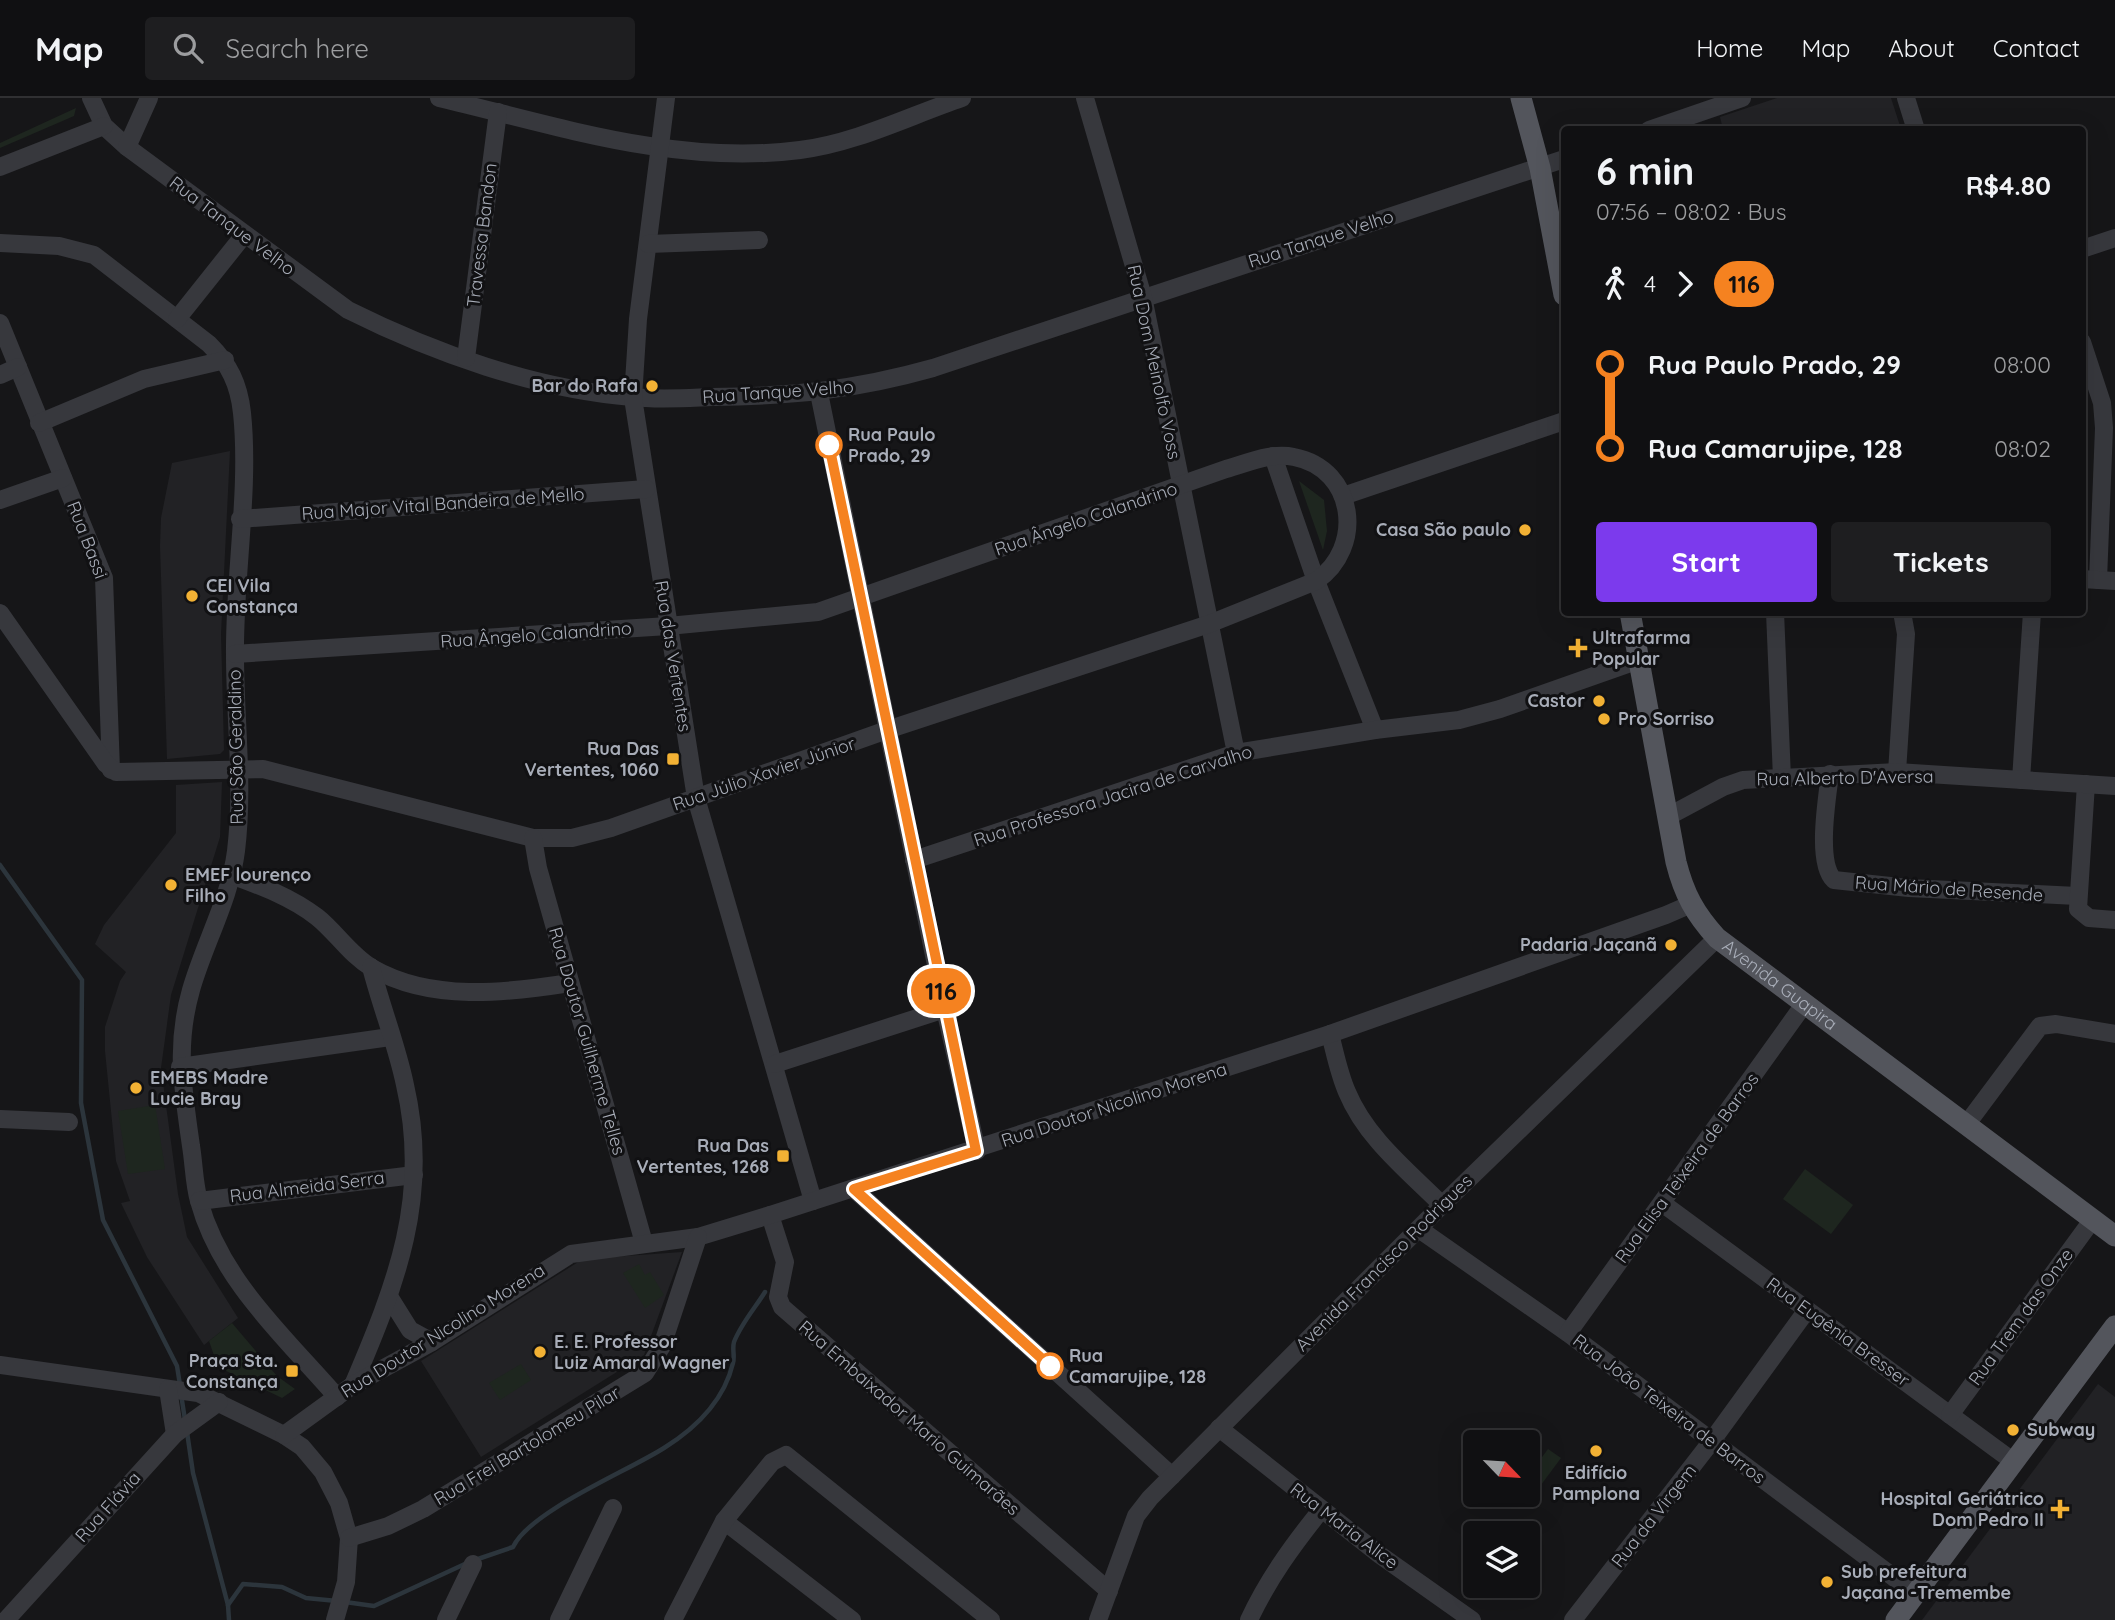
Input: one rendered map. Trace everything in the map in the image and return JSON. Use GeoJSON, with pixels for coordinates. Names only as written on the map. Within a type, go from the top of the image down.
{"type":"FeatureCollection","features":[{"type":"Feature","properties":{"kind":"main road"},"geometry":{"type":"LineString","coordinates":[[1521,98],[1540,168],[1561,279]]}},
{"type":"Feature","properties":{"kind":"main road","name":"Avenida Guapira"},"geometry":{"type":"LineString","coordinates":[[1631,616],[1667,817],[1679,875],[1689,905],[1717,938],[2115,1236]]}},
{"type":"Feature","properties":{"kind":"main road"},"geometry":{"type":"LineString","coordinates":[[1896,1620],[2115,1326]]}},
{"type":"Feature","properties":{"kind":"street","name":"Rua Tanque Velho"},"geometry":{"type":"LineString","coordinates":[[91,98],[104,126],[127,147],[348,310],[384,328],[466,358],[587,391],[633,398],[819,393],[874,385],[933,368],[1561,160]]}},
{"type":"Feature","properties":{"kind":"street"},"geometry":{"type":"LineString","coordinates":[[127,147],[149,98]]}},
{"type":"Feature","properties":{"kind":"street"},"geometry":{"type":"LineString","coordinates":[[439,98],[660,150],[702,153],[800,150],[836,143],[913,106],[962,98]]}},
{"type":"Feature","properties":{"kind":"street","name":"Rua das Vertentes"},"geometry":{"type":"LineString","coordinates":[[666,98],[638,319],[633,398],[696,798],[813,1201]]}},
{"type":"Feature","properties":{"kind":"street","name":"Rua Dom Meinolfo Voss"},"geometry":{"type":"LineString","coordinates":[[1085,98],[1143,297],[1237,753]]}},
{"type":"Feature","properties":{"kind":"street"},"geometry":{"type":"LineString","coordinates":[[1661,126],[1742,98]]}},
{"type":"Feature","properties":{"kind":"street"},"geometry":{"type":"LineString","coordinates":[[1906,98],[1915,126]]}},
{"type":"Feature","properties":{"kind":"street","name":"Travessa Bandon"},"geometry":{"type":"LineString","coordinates":[[466,358],[498,112]]}},
{"type":"Feature","properties":{"kind":"street"},"geometry":{"type":"LineString","coordinates":[[0,167],[104,126]]}},
{"type":"Feature","properties":{"kind":"street"},"geometry":{"type":"LineString","coordinates":[[177,319],[244,235]]}},
{"type":"Feature","properties":{"kind":"street"},"geometry":{"type":"LineString","coordinates":[[2086,248],[2115,238]]}},
{"type":"Feature","properties":{"kind":"street"},"geometry":{"type":"LineString","coordinates":[[648,244],[760,240]]}},
{"type":"Feature","properties":{"kind":"street","name":"Rua São Geraldino"},"geometry":{"type":"LineString","coordinates":[[0,243],[59,246],[94,255],[225,360],[238,389],[242,413],[234,654],[240,768],[238,833],[230,875],[191,991],[181,1034],[180,1067],[199,1201],[214,1239],[240,1286],[268,1324],[337,1397]]}},
{"type":"Feature","properties":{"kind":"street","name":"Rua Bassi"},"geometry":{"type":"LineString","coordinates":[[0,323],[104,579],[108,767]]}},
{"type":"Feature","properties":{"kind":"street"},"geometry":{"type":"LineString","coordinates":[[2086,354],[2102,403],[2104,428],[2098,580]]}},
{"type":"Feature","properties":{"kind":"street"},"geometry":{"type":"LineString","coordinates":[[39,423],[144,379],[225,360]]}},
{"type":"Feature","properties":{"kind":"street"},"geometry":{"type":"LineString","coordinates":[[0,375],[18,367]]}},
{"type":"Feature","properties":{"kind":"street"},"geometry":{"type":"LineString","coordinates":[[819,393],[944,1009],[976,1151]]}},
{"type":"Feature","properties":{"kind":"street"},"geometry":{"type":"LineString","coordinates":[[1343,496],[1561,422]]}},
{"type":"Feature","properties":{"kind":"street"},"geometry":{"type":"LineString","coordinates":[[1317,581],[1335,565],[1346,544],[1349,520],[1343,496],[1331,477],[1314,463],[1292,456],[1273,456],[1317,581],[1375,730]]}},
{"type":"Feature","properties":{"kind":"street","name":"Rua Ângelo Calandrino"},"geometry":{"type":"LineString","coordinates":[[234,654],[798,615],[840,606],[1273,456]]}},
{"type":"Feature","properties":{"kind":"street"},"geometry":{"type":"LineString","coordinates":[[0,500],[63,478]]}},
{"type":"Feature","properties":{"kind":"street","name":"Rua Major Vital Bandeira de Mello"},"geometry":{"type":"LineString","coordinates":[[240,519],[646,489]]}},
{"type":"Feature","properties":{"kind":"street","name":"Rua Júlio Xavier Júnior"},"geometry":{"type":"LineString","coordinates":[[108,767],[122,774],[263,769],[533,838],[572,838],[1209,624],[1317,581]]}},
{"type":"Feature","properties":{"kind":"street"},"geometry":{"type":"LineString","coordinates":[[0,613],[108,767]]}},
{"type":"Feature","properties":{"kind":"street"},"geometry":{"type":"LineString","coordinates":[[1775,616],[1782,778]]}},
{"type":"Feature","properties":{"kind":"street"},"geometry":{"type":"LineString","coordinates":[[1898,772],[1906,634],[1903,616]]}},
{"type":"Feature","properties":{"kind":"street"},"geometry":{"type":"LineString","coordinates":[[2021,780],[2032,616]]}},
{"type":"Feature","properties":{"kind":"street","name":"Rua Professora Jacira de Carvalho"},"geometry":{"type":"LineString","coordinates":[[914,860],[1237,753],[1375,730],[1459,720],[1500,709],[1639,660]]}},
{"type":"Feature","properties":{"kind":"street","name":"Rua Alberto D'Aversa"},"geometry":{"type":"LineString","coordinates":[[1667,817],[1723,787],[1743,780],[1898,772],[2115,786]]}},
{"type":"Feature","properties":{"kind":"street","name":"Rua Mário de Resende"},"geometry":{"type":"LineString","coordinates":[[1830,774],[1824,859],[1828,874],[1834,880],[1909,888],[2077,896]]}},
{"type":"Feature","properties":{"kind":"street"},"geometry":{"type":"LineString","coordinates":[[2086,784],[2078,909],[2083,915],[2115,920]]}},
{"type":"Feature","properties":{"kind":"street","name":"Rua Doutor Guilherme Telles"},"geometry":{"type":"LineString","coordinates":[[533,838],[538,868],[644,1242]]}},
{"type":"Feature","properties":{"kind":"street"},"geometry":{"type":"LineString","coordinates":[[230,875],[282,895],[302,907],[371,967],[429,987],[454,991],[520,991],[570,983]]}},
{"type":"Feature","properties":{"kind":"street","name":"Rua Doutor Nicolino Morena"},"geometry":{"type":"LineString","coordinates":[[284,1434],[353,1385],[432,1342],[556,1261],[585,1250],[698,1237],[976,1151],[1330,1034],[1689,905]]}},
{"type":"Feature","properties":{"kind":"street","name":"Avenida Francisco Rodrigues"},"geometry":{"type":"LineString","coordinates":[[1098,1620],[1136,1516],[1172,1476],[1442,1205],[1717,938]]}},
{"type":"Feature","properties":{"kind":"street"},"geometry":{"type":"LineString","coordinates":[[353,1385],[390,1298],[410,1223],[414,1175],[411,1116],[405,1083],[371,967]]}},
{"type":"Feature","properties":{"kind":"street","name":"Rua Elisa Teixeira de Barros"},"geometry":{"type":"LineString","coordinates":[[1568,1333],[1805,1003]]}},
{"type":"Feature","properties":{"kind":"street"},"geometry":{"type":"LineString","coordinates":[[775,1064],[944,1009]]}},
{"type":"Feature","properties":{"kind":"street"},"geometry":{"type":"LineString","coordinates":[[1966,1125],[2040,1026],[2056,1024],[2115,1034]]}},
{"type":"Feature","properties":{"kind":"street"},"geometry":{"type":"LineString","coordinates":[[1330,1034],[1346,1091],[1356,1111],[1376,1139],[1442,1205]]}},
{"type":"Feature","properties":{"kind":"street"},"geometry":{"type":"LineString","coordinates":[[180,1067],[390,1037]]}},
{"type":"Feature","properties":{"kind":"street"},"geometry":{"type":"LineString","coordinates":[[0,1119],[69,1122]]}},
{"type":"Feature","properties":{"kind":"street","name":"Rua Almeida Serra"},"geometry":{"type":"LineString","coordinates":[[199,1201],[414,1175]]}},
{"type":"Feature","properties":{"kind":"street"},"geometry":{"type":"LineString","coordinates":[[854,1189],[1172,1476]]}},
{"type":"Feature","properties":{"kind":"street","name":"Rua Eugênia Bresser"},"geometry":{"type":"LineString","coordinates":[[1662,1203],[2014,1462]]}},
{"type":"Feature","properties":{"kind":"street","name":"Rua Embaixador Mario Guimarães"},"geometry":{"type":"LineString","coordinates":[[770,1215],[785,1262],[779,1285],[782,1307],[1109,1591]]}},
{"type":"Feature","properties":{"kind":"street","name":"Rua Trem das Onze"},"geometry":{"type":"LineString","coordinates":[[1950,1415],[2093,1220]]}},
{"type":"Feature","properties":{"kind":"street","name":"Rua João Teixeira de Barros"},"geometry":{"type":"LineString","coordinates":[[1419,1228],[1568,1333],[1916,1594]]}},
{"type":"Feature","properties":{"kind":"street","name":"Rua Frei Bartolomeu Pilar"},"geometry":{"type":"LineString","coordinates":[[349,1538],[388,1526],[423,1509],[645,1373],[662,1346],[698,1237]]}},
{"type":"Feature","properties":{"kind":"street"},"geometry":{"type":"LineString","coordinates":[[390,1298],[410,1330],[432,1342]]}},
{"type":"Feature","properties":{"kind":"street","name":"Rua da Virgem"},"geometry":{"type":"LineString","coordinates":[[1573,1620],[1711,1442],[1807,1310]]}},
{"type":"Feature","properties":{"kind":"street"},"geometry":{"type":"LineString","coordinates":[[0,1365],[171,1389],[284,1434],[302,1447],[323,1472],[339,1503],[349,1538],[346,1582],[337,1615]]}},
{"type":"Feature","properties":{"kind":"street"},"geometry":{"type":"LineString","coordinates":[[171,1389],[176,1433]]}},
{"type":"Feature","properties":{"kind":"street","name":"Rua Flávia"},"geometry":{"type":"LineString","coordinates":[[6,1620],[176,1433],[210,1403]]}},
{"type":"Feature","properties":{"kind":"street","name":"Rua Maria Alice"},"geometry":{"type":"LineString","coordinates":[[1219,1428],[1321,1510],[1472,1620]]}},
{"type":"Feature","properties":{"kind":"street"},"geometry":{"type":"LineString","coordinates":[[673,1620],[724,1521],[772,1462],[780,1456],[791,1457],[991,1620]]}},
{"type":"Feature","properties":{"kind":"street"},"geometry":{"type":"LineString","coordinates":[[559,1620],[613,1508]]}},
{"type":"Feature","properties":{"kind":"street"},"geometry":{"type":"LineString","coordinates":[[1249,1620],[1290,1549],[1321,1510]]}},
{"type":"Feature","properties":{"kind":"street"},"geometry":{"type":"LineString","coordinates":[[724,1521],[852,1620]]}},
{"type":"Feature","properties":{"kind":"street"},"geometry":{"type":"LineString","coordinates":[[446,1620],[473,1564]]}},
{"type":"Feature","properties":{"kind":"shaded area"},"geometry":{"type":"Polygon","coordinates":[[[1777,98],[1891,98],[1900,126],[1722,126],[1720,117],[1777,98]]]}},
{"type":"Feature","properties":{"kind":"shaded area"},"geometry":{"type":"Polygon","coordinates":[[[76,108],[74,116],[0,148],[0,143],[76,108]]]}},
{"type":"Feature","properties":{"kind":"shaded area","name":"CEI Vila Constança"},"geometry":{"type":"Polygon","coordinates":[[[230,451],[221,634],[224,750],[220,754],[167,759],[160,546],[161,518],[172,463],[230,451]]]}},
{"type":"Feature","properties":{"kind":"shaded area"},"geometry":{"type":"Polygon","coordinates":[[[1299,481],[1324,500],[1327,531],[1323,550],[1299,481]]]}},
{"type":"Feature","properties":{"kind":"shaded area"},"geometry":{"type":"Polygon","coordinates":[[[222,782],[220,837],[171,995],[161,1068],[178,1194],[187,1237],[238,1318],[204,1345],[147,1257],[121,1203],[130,1201],[116,1161],[105,1027],[120,981],[126,972],[95,944],[104,925],[176,833],[176,785],[222,782]]]}},
{"type":"Feature","properties":{"kind":"shaded area"},"geometry":{"type":"Polygon","coordinates":[[[155,1105],[165,1169],[128,1174],[118,1111],[155,1105]]]}},
{"type":"Feature","properties":{"kind":"shaded area"},"geometry":{"type":"Polygon","coordinates":[[[1805,1169],[1853,1205],[1831,1234],[1783,1199],[1805,1169]]]}},
{"type":"Feature","properties":{"kind":"shaded area","name":"E. E. Professor Luiz Amaral Wagner"},"geometry":{"type":"Polygon","coordinates":[[[682,1252],[644,1355],[481,1457],[421,1361],[583,1259],[682,1252]]]}},
{"type":"Feature","properties":{"kind":"shaded area"},"geometry":{"type":"Polygon","coordinates":[[[639,1264],[645,1275],[650,1272],[664,1295],[645,1308],[623,1273],[639,1264]]]}},
{"type":"Feature","properties":{"kind":"shaded area"},"geometry":{"type":"Polygon","coordinates":[[[232,1323],[277,1376],[295,1389],[282,1398],[218,1367],[209,1341],[232,1323]]]}},
{"type":"Feature","properties":{"kind":"shaded area"},"geometry":{"type":"Polygon","coordinates":[[[521,1364],[531,1380],[500,1400],[489,1383],[521,1364]]]}},
{"type":"Feature","properties":{"kind":"shaded area","name":"Hospital Geriátrico Dom Pedro II"},"geometry":{"type":"Polygon","coordinates":[[[2098,1384],[2115,1397],[2115,1620],[1922,1620],[2098,1384]]]}},
{"type":"Feature","properties":{"kind":"shaded area"},"geometry":{"type":"Polygon","coordinates":[[[1548,1449],[1561,1458],[1540,1486],[1540,1460],[1548,1449]]]}},
{"type":"Feature","properties":{"kind":"waterway"},"geometry":{"type":"LineString","coordinates":[[0,865],[82,980],[81,1103],[103,1220],[177,1366],[180,1385]]}},
{"type":"Feature","properties":{"kind":"waterway"},"geometry":{"type":"LineString","coordinates":[[475,1560],[513,1547],[523,1533],[559,1506],[664,1448],[698,1422],[723,1390],[733,1363],[734,1342],[765,1292]]}},
{"type":"Feature","properties":{"kind":"waterway"},"geometry":{"type":"LineString","coordinates":[[181,1394],[185,1420]]}},
{"type":"Feature","properties":{"kind":"waterway"},"geometry":{"type":"LineString","coordinates":[[187,1432],[193,1473],[228,1605],[229,1620]]}},
{"type":"Feature","properties":{"kind":"waterway"},"geometry":{"type":"LineString","coordinates":[[345,1602],[374,1606],[467,1563]]}},
{"type":"Feature","properties":{"kind":"waterway"},"geometry":{"type":"LineString","coordinates":[[228,1605],[243,1584],[282,1587],[306,1598],[337,1601]]}},
{"type":"Feature","properties":{"kind":"bus line","name":"116"},"geometry":{"type":"LineString","coordinates":[[829,445],[944,1009],[976,1151],[854,1189],[1050,1366]]}},
{"type":"Feature","properties":{"kind":"place","name":"Bar do Rafa"},"geometry":{"type":"Point","coordinates":[652,386]}},
{"type":"Feature","properties":{"kind":"place","name":"Rua Paulo Prado, 29"},"geometry":{"type":"Point","coordinates":[829,445]}},
{"type":"Feature","properties":{"kind":"place","name":"Casa São paulo"},"geometry":{"type":"Point","coordinates":[1525,530]}},
{"type":"Feature","properties":{"kind":"place","name":"CEI Vila Constança"},"geometry":{"type":"Point","coordinates":[192,596]}},
{"type":"Feature","properties":{"kind":"place","name":"Ultrafarma Popular"},"geometry":{"type":"Point","coordinates":[1578,648]}},
{"type":"Feature","properties":{"kind":"place","name":"Castor"},"geometry":{"type":"Point","coordinates":[1599,701]}},
{"type":"Feature","properties":{"kind":"place","name":"Pro Sorriso"},"geometry":{"type":"Point","coordinates":[1604,719]}},
{"type":"Feature","properties":{"kind":"place","name":"Rua Das Vertentes, 1060"},"geometry":{"type":"Point","coordinates":[673,759]}},
{"type":"Feature","properties":{"kind":"place","name":"EMEF lourenço Filho"},"geometry":{"type":"Point","coordinates":[171,885]}},
{"type":"Feature","properties":{"kind":"place","name":"Padaria Jaçanã"},"geometry":{"type":"Point","coordinates":[1671,945]}},
{"type":"Feature","properties":{"kind":"place","name":"EMEBS Madre Lucie Bray"},"geometry":{"type":"Point","coordinates":[136,1088]}},
{"type":"Feature","properties":{"kind":"place","name":"Rua Das Vertentes, 1268"},"geometry":{"type":"Point","coordinates":[783,1156]}},
{"type":"Feature","properties":{"kind":"place","name":"E. E. Professor Luiz Amaral Wagner"},"geometry":{"type":"Point","coordinates":[540,1352]}},
{"type":"Feature","properties":{"kind":"place","name":"Rua Camarujipe, 128"},"geometry":{"type":"Point","coordinates":[1050,1366]}},
{"type":"Feature","properties":{"kind":"place","name":"Praça Sta. Constança"},"geometry":{"type":"Point","coordinates":[292,1371]}},
{"type":"Feature","properties":{"kind":"place","name":"Subway"},"geometry":{"type":"Point","coordinates":[2013,1430]}},
{"type":"Feature","properties":{"kind":"place","name":"Edifício Pamplona"},"geometry":{"type":"Point","coordinates":[1596,1451]}},
{"type":"Feature","properties":{"kind":"place","name":"Hospital Geriátrico Dom Pedro II"},"geometry":{"type":"Point","coordinates":[2060,1509]}},
{"type":"Feature","properties":{"kind":"place","name":"Sub prefeitura Jaçana -Tremembe"},"geometry":{"type":"Point","coordinates":[1827,1582]}}]}
